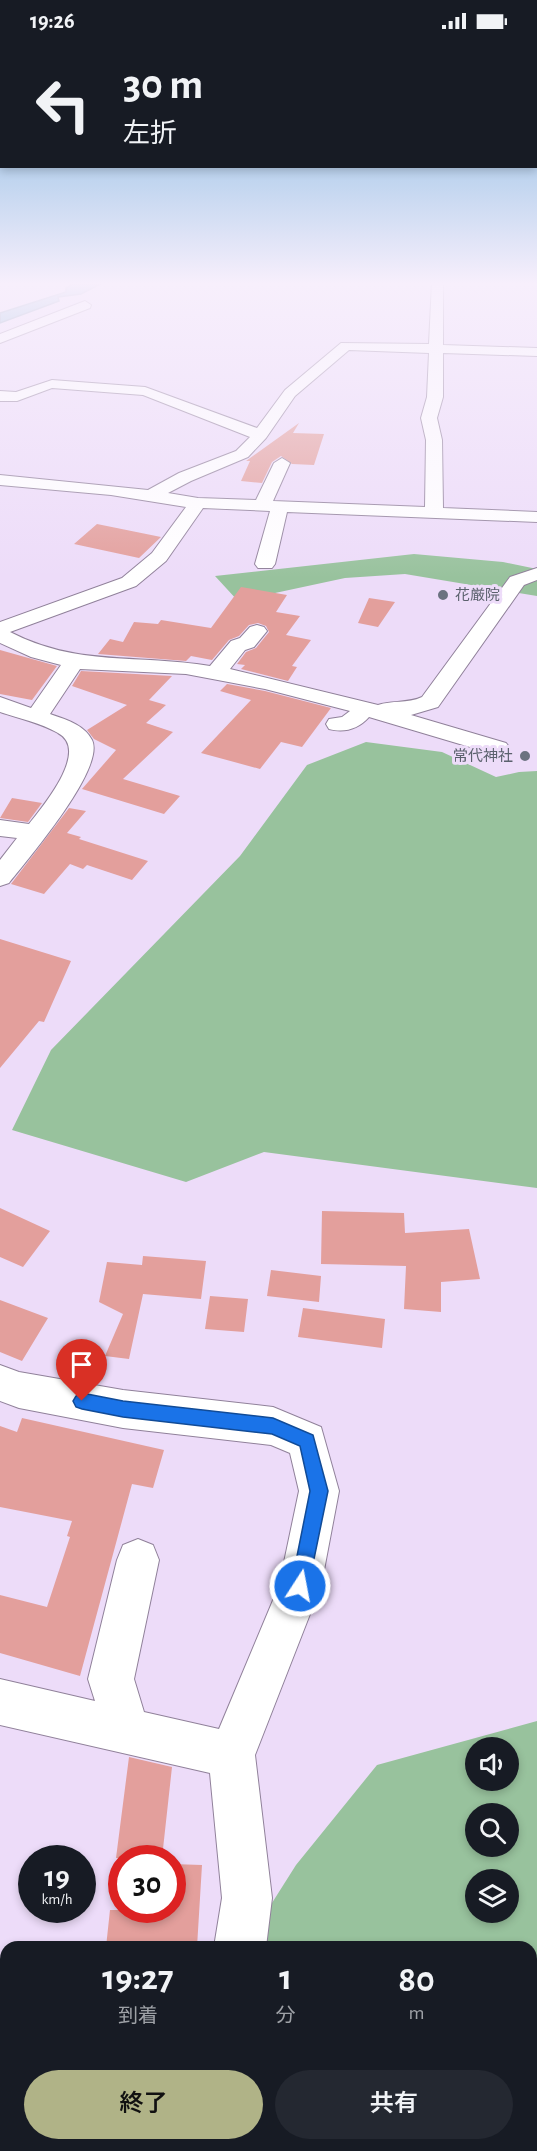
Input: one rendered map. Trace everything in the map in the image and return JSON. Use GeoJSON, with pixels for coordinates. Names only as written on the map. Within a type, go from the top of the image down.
{"type":"FeatureCollection","features":[{"type":"Feature","properties":{"kind":"street"},"geometry":{"type":"LineString","coordinates":[[150,496],[186,477],[242,454],[260,435],[290,393],[305,380]]}},
{"type":"Feature","properties":{"kind":"street"},"geometry":{"type":"LineString","coordinates":[[434,512],[434,440],[429,418],[435,397],[435,380]]}},
{"type":"Feature","properties":{"kind":"street"},"geometry":{"type":"LineString","coordinates":[[0,396],[20,397],[41,385],[52,384],[138,389],[260,435]]}},
{"type":"Feature","properties":{"kind":"street"},"geometry":{"type":"LineString","coordinates":[[265,564],[271,506],[282,463]]}},
{"type":"Feature","properties":{"kind":"street"},"geometry":{"type":"LineString","coordinates":[[0,480],[198,503],[537,517]]}},
{"type":"Feature","properties":{"kind":"street"},"geometry":{"type":"LineString","coordinates":[[198,503],[159,557],[129,582],[2,627],[24,648],[74,662],[109,665],[147,663],[215,674],[363,706],[498,747]]}},
{"type":"Feature","properties":{"kind":"street"},"geometry":{"type":"LineString","coordinates":[[363,706],[406,710],[430,702],[517,581],[537,574]]}},
{"type":"Feature","properties":{"kind":"street"},"geometry":{"type":"LineString","coordinates":[[215,674],[238,645],[247,642],[256,632]]}},
{"type":"Feature","properties":{"kind":"street"},"geometry":{"type":"LineString","coordinates":[[37,716],[74,662]]}},
{"type":"Feature","properties":{"kind":"street"},"geometry":{"type":"LineString","coordinates":[[0,704],[67,728],[81,741],[83,754],[75,774],[35,833],[0,877]]}},
{"type":"Feature","properties":{"kind":"street"},"geometry":{"type":"LineString","coordinates":[[337,724],[346,725],[352,722],[363,706]]}},
{"type":"Feature","properties":{"kind":"street"},"geometry":{"type":"LineString","coordinates":[[0,828],[35,833]]}},
{"type":"Feature","properties":{"kind":"street"},"geometry":{"type":"LineString","coordinates":[[0,1383],[19,1389],[123,1409],[273,1426],[307,1441],[319,1491],[300,1586],[232,1755],[247,1898],[241,1941]]}},
{"type":"Feature","properties":{"kind":"street"},"geometry":{"type":"LineString","coordinates":[[127,1731],[111,1679],[138,1560]]}},
{"type":"Feature","properties":{"kind":"street"},"geometry":{"type":"LineString","coordinates":[[0,1702],[232,1755]]}},
{"type":"Feature","properties":{"kind":"green space"},"geometry":{"type":"Polygon","coordinates":[[[414,554],[503,562],[537,569],[537,596],[405,574],[345,578],[238,601],[215,576],[414,554]]]}},
{"type":"Feature","properties":{"kind":"green space"},"geometry":{"type":"Polygon","coordinates":[[[366,742],[442,752],[496,777],[537,771],[537,1188],[264,1152],[186,1182],[12,1130],[51,1050],[240,856],[307,765],[366,742]]]}},
{"type":"Feature","properties":{"kind":"green space"},"geometry":{"type":"Polygon","coordinates":[[[537,1721],[537,1941],[262,1941],[265,1914],[296,1865],[377,1765],[465,1741],[465,1791],[519,1791],[519,1737],[479,1737],[537,1721]]]}},
{"type":"Feature","properties":{"kind":"building"},"geometry":{"type":"Polygon","coordinates":[[[299,423],[293,433],[324,434],[314,465],[292,464],[281,456],[272,462],[262,483],[241,481],[250,461],[246,461],[299,423]]]}},
{"type":"Feature","properties":{"kind":"building"},"geometry":{"type":"Polygon","coordinates":[[[97,524],[161,537],[139,558],[74,544],[97,524]]]}},
{"type":"Feature","properties":{"kind":"building"},"geometry":{"type":"Polygon","coordinates":[[[241,587],[287,595],[276,612],[300,616],[286,635],[311,640],[292,666],[297,667],[288,681],[241,669],[245,665],[237,664],[246,652],[256,648],[269,632],[266,626],[258,623],[249,625],[239,636],[229,640],[212,660],[191,656],[186,661],[98,654],[110,639],[123,642],[134,622],[158,624],[161,620],[211,628],[241,587]]]}},
{"type":"Feature","properties":{"kind":"building"},"geometry":{"type":"Polygon","coordinates":[[[369,598],[395,602],[378,627],[358,623],[369,598]]]}},
{"type":"Feature","properties":{"kind":"building"},"geometry":{"type":"Polygon","coordinates":[[[0,650],[57,666],[32,700],[0,694],[0,650]]]}},
{"type":"Feature","properties":{"kind":"building"},"geometry":{"type":"Polygon","coordinates":[[[81,671],[172,676],[149,700],[166,705],[146,723],[173,732],[123,779],[180,796],[164,814],[82,789],[116,750],[94,739],[87,730],[127,705],[72,686],[81,671]]]}},
{"type":"Feature","properties":{"kind":"building"},"geometry":{"type":"Polygon","coordinates":[[[227,684],[331,708],[302,747],[281,742],[260,769],[201,753],[251,700],[220,691],[227,684]]]}},
{"type":"Feature","properties":{"kind":"building"},"geometry":{"type":"Polygon","coordinates":[[[12,798],[42,803],[28,822],[0,818],[12,798]]]}},
{"type":"Feature","properties":{"kind":"building"},"geometry":{"type":"Polygon","coordinates":[[[69,808],[86,811],[67,833],[148,861],[132,880],[87,865],[83,869],[70,864],[44,894],[11,884],[69,808]]]}},
{"type":"Feature","properties":{"kind":"building"},"geometry":{"type":"Polygon","coordinates":[[[0,939],[71,961],[44,1022],[39,1021],[0,1068],[0,939]]]}},
{"type":"Feature","properties":{"kind":"building"},"geometry":{"type":"Polygon","coordinates":[[[0,1208],[50,1231],[23,1267],[0,1257],[0,1208]]]}},
{"type":"Feature","properties":{"kind":"building"},"geometry":{"type":"Polygon","coordinates":[[[322,1211],[404,1213],[405,1233],[469,1229],[480,1279],[441,1282],[441,1312],[404,1309],[406,1266],[321,1264],[322,1211]]]}},
{"type":"Feature","properties":{"kind":"building"},"geometry":{"type":"Polygon","coordinates":[[[143,1256],[206,1261],[201,1299],[143,1294],[129,1359],[105,1356],[123,1314],[99,1302],[107,1262],[142,1265],[143,1256]]]}},
{"type":"Feature","properties":{"kind":"building"},"geometry":{"type":"Polygon","coordinates":[[[271,1270],[321,1276],[319,1302],[267,1296],[271,1270]]]}},
{"type":"Feature","properties":{"kind":"building"},"geometry":{"type":"Polygon","coordinates":[[[210,1296],[248,1299],[244,1332],[205,1329],[210,1296]]]}},
{"type":"Feature","properties":{"kind":"building"},"geometry":{"type":"Polygon","coordinates":[[[0,1300],[48,1318],[22,1361],[0,1352],[0,1300]]]}},
{"type":"Feature","properties":{"kind":"building"},"geometry":{"type":"Polygon","coordinates":[[[303,1308],[385,1319],[382,1348],[298,1337],[303,1308]]]}},
{"type":"Feature","properties":{"kind":"building"},"geometry":{"type":"Polygon","coordinates":[[[22,1418],[164,1450],[153,1488],[132,1484],[80,1676],[0,1653],[0,1595],[47,1607],[70,1537],[67,1536],[72,1521],[0,1507],[0,1426],[17,1432],[22,1418]]]}},
{"type":"Feature","properties":{"kind":"building"},"geometry":{"type":"Polygon","coordinates":[[[129,1757],[172,1767],[163,1845],[118,1845],[129,1757]]]}},
{"type":"Feature","properties":{"kind":"building"},"geometry":{"type":"Polygon","coordinates":[[[186,1864],[202,1865],[197,1941],[107,1941],[109,1923],[186,1923],[186,1864]]]}},
{"type":"Feature","properties":{"kind":"place","name":"花厳院"},"geometry":{"type":"Point","coordinates":[443,595]}},
{"type":"Feature","properties":{"kind":"place","name":"常代神社"},"geometry":{"type":"Point","coordinates":[525,756]}},
{"type":"Feature","properties":{"kind":"route"},"geometry":{"type":"LineString","coordinates":[[82,1401],[123,1409],[273,1426],[307,1441],[319,1491],[300,1586]]}}]}
